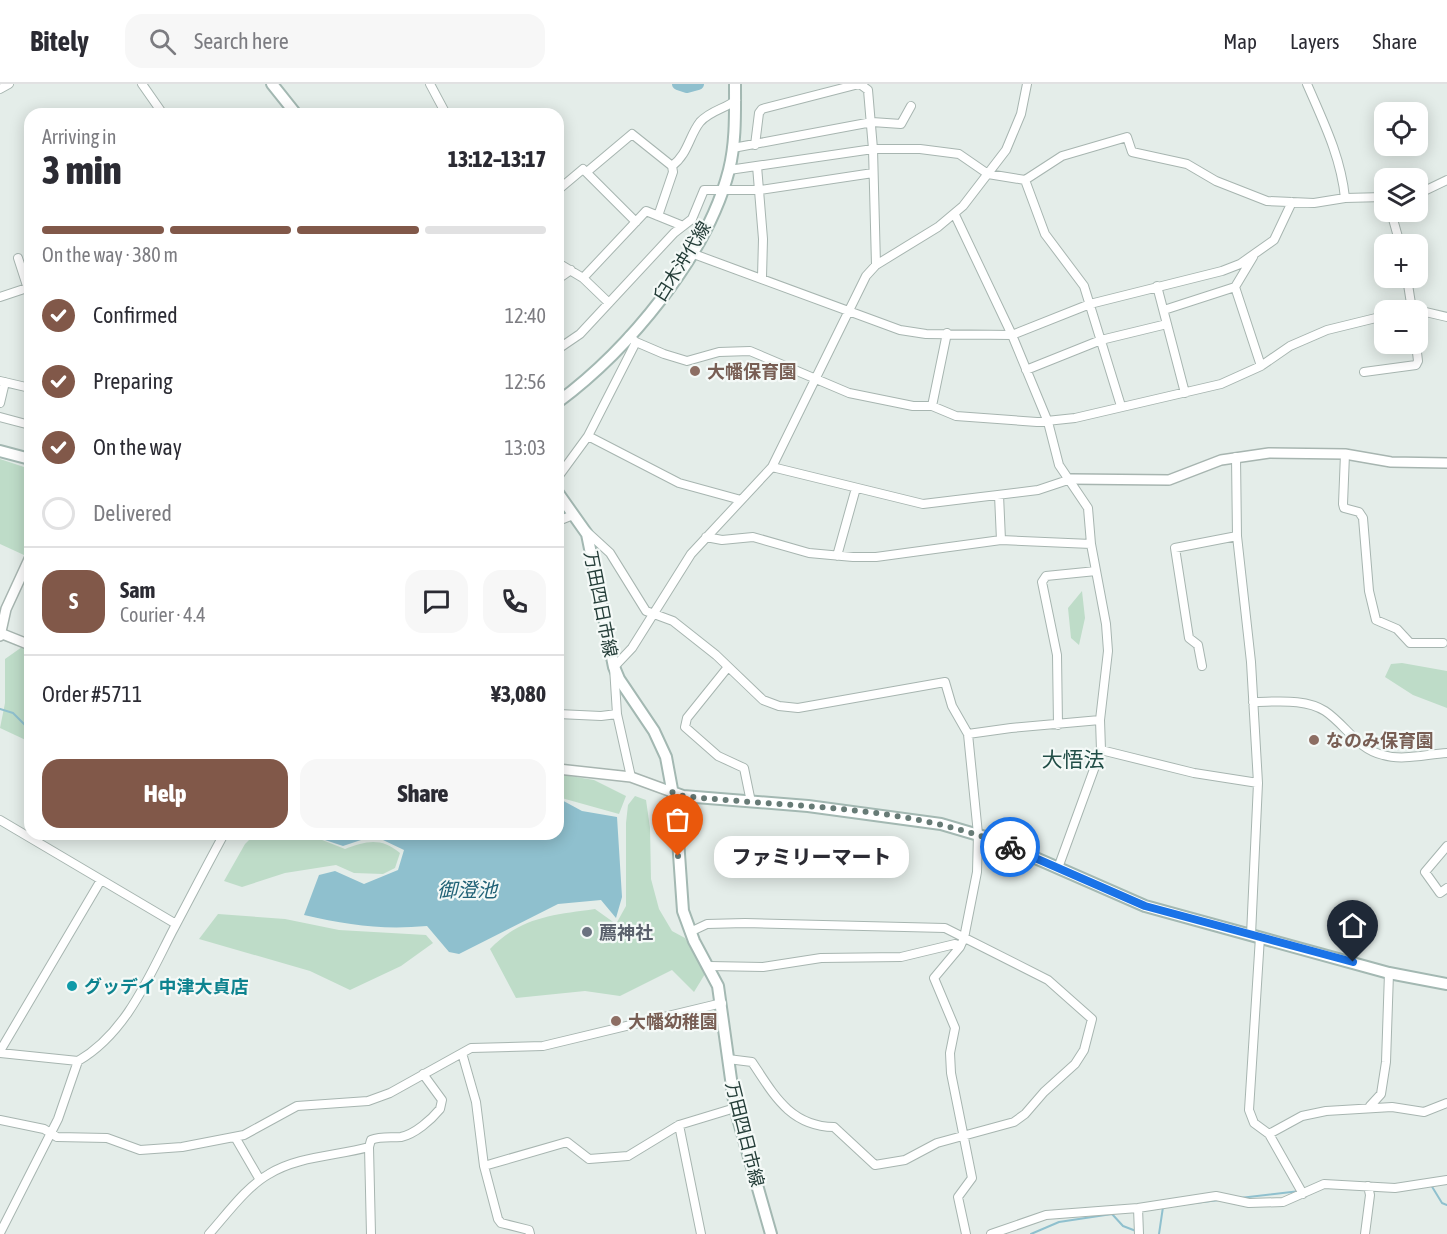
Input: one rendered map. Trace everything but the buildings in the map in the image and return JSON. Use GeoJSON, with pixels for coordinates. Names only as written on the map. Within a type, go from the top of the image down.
{"type":"FeatureCollection","features":[{"type":"Feature","properties":{"kind":"main road"},"geometry":{"type":"LineString","coordinates":[[272,84],[291,108]]}},
{"type":"Feature","properties":{"kind":"main road","name":"臼木沖代線"},"geometry":{"type":"LineString","coordinates":[[564,393],[588,378],[632,339],[691,253],[723,191],[729,170],[733,148],[737,84]]}},
{"type":"Feature","properties":{"kind":"main road"},"geometry":{"type":"LineString","coordinates":[[0,451],[24,457]]}},
{"type":"Feature","properties":{"kind":"main road","name":"万田四日市線"},"geometry":{"type":"LineString","coordinates":[[564,502],[584,529],[593,557],[604,627],[614,667],[661,746],[668,767],[676,811],[681,899],[690,932],[709,966],[722,1003],[735,1108],[771,1234]]}},
{"type":"Feature","properties":{"kind":"main road"},"geometry":{"type":"LineString","coordinates":[[672,792],[683,796],[808,806],[919,820],[978,834],[1145,906],[1389,973],[1447,984]]}},
{"type":"Feature","properties":{"kind":"street"},"geometry":{"type":"LineString","coordinates":[[0,89],[9,84]]}},
{"type":"Feature","properties":{"kind":"street"},"geometry":{"type":"LineString","coordinates":[[142,84],[159,108]]}},
{"type":"Feature","properties":{"kind":"street"},"geometry":{"type":"LineString","coordinates":[[430,84],[443,108]]}},
{"type":"Feature","properties":{"kind":"street"},"geometry":{"type":"LineString","coordinates":[[754,145],[759,113],[762,109],[860,84],[868,90],[872,122],[876,265]]}},
{"type":"Feature","properties":{"kind":"street"},"geometry":{"type":"LineString","coordinates":[[631,777],[617,714],[614,667],[633,648],[691,554],[772,468],[858,289],[876,265],[955,215],[988,174],[1013,134],[1027,84]]}},
{"type":"Feature","properties":{"kind":"street"},"geometry":{"type":"LineString","coordinates":[[1307,84],[1318,103],[1332,142],[1345,198]]}},
{"type":"Feature","properties":{"kind":"street"},"geometry":{"type":"LineString","coordinates":[[672,166],[685,152],[700,122],[714,109],[735,101]]}},
{"type":"Feature","properties":{"kind":"street"},"geometry":{"type":"LineString","coordinates":[[733,148],[872,122],[901,124],[911,106]]}},
{"type":"Feature","properties":{"kind":"street"},"geometry":{"type":"LineString","coordinates":[[588,171],[632,134],[672,166],[673,172],[658,216]]}},
{"type":"Feature","properties":{"kind":"street"},"geometry":{"type":"LineString","coordinates":[[729,170],[873,149],[920,149],[959,154],[988,174],[1024,180],[1062,156],[1127,137],[1132,152],[1187,164],[1216,181],[1267,201],[1314,203],[1345,198],[1374,197]]}},
{"type":"Feature","properties":{"kind":"street"},"geometry":{"type":"LineString","coordinates":[[757,166],[760,190],[762,277]]}},
{"type":"Feature","properties":{"kind":"street"},"geometry":{"type":"LineString","coordinates":[[564,185],[583,169],[588,171],[636,222]]}},
{"type":"Feature","properties":{"kind":"street"},"geometry":{"type":"LineString","coordinates":[[564,345],[580,334],[692,219],[704,190],[760,190],[873,173]]}},
{"type":"Feature","properties":{"kind":"street"},"geometry":{"type":"LineString","coordinates":[[1024,180],[1045,234],[1084,285],[1121,406]]}},
{"type":"Feature","properties":{"kind":"street"},"geometry":{"type":"LineString","coordinates":[[1428,189],[1447,180]]}},
{"type":"Feature","properties":{"kind":"street"},"geometry":{"type":"LineString","coordinates":[[691,253],[762,277],[848,312],[914,333],[1012,335],[1090,304],[1222,271],[1254,256],[1274,240],[1292,202]]}},
{"type":"Feature","properties":{"kind":"street"},"geometry":{"type":"LineString","coordinates":[[584,278],[646,211],[683,226]]}},
{"type":"Feature","properties":{"kind":"street"},"geometry":{"type":"LineString","coordinates":[[955,215],[1012,335],[1048,422],[1059,465],[1071,479],[1088,508],[1091,544],[1108,651],[1100,720],[1101,750],[1058,868]]}},
{"type":"Feature","properties":{"kind":"street"},"geometry":{"type":"LineString","coordinates":[[1164,310],[1236,287],[1254,256]]}},
{"type":"Feature","properties":{"kind":"street"},"geometry":{"type":"LineString","coordinates":[[18,258],[24,277]]}},
{"type":"Feature","properties":{"kind":"street"},"geometry":{"type":"LineString","coordinates":[[564,266],[584,278],[609,303]]}},
{"type":"Feature","properties":{"kind":"street"},"geometry":{"type":"LineString","coordinates":[[564,275],[571,270]]}},
{"type":"Feature","properties":{"kind":"street"},"geometry":{"type":"LineString","coordinates":[[1157,286],[1185,393]]}},
{"type":"Feature","properties":{"kind":"street"},"geometry":{"type":"LineString","coordinates":[[1236,287],[1261,366]]}},
{"type":"Feature","properties":{"kind":"street"},"geometry":{"type":"LineString","coordinates":[[0,297],[24,293]]}},
{"type":"Feature","properties":{"kind":"street"},"geometry":{"type":"LineString","coordinates":[[1428,313],[1447,317]]}},
{"type":"Feature","properties":{"kind":"street"},"geometry":{"type":"LineString","coordinates":[[564,469],[588,436],[632,339],[687,361],[719,352],[750,351],[849,393],[913,406],[932,406],[956,416],[1048,422],[1221,384],[1261,366],[1290,346],[1327,330],[1374,318]]}},
{"type":"Feature","properties":{"kind":"street"},"geometry":{"type":"LineString","coordinates":[[1026,370],[1101,340],[1167,324]]}},
{"type":"Feature","properties":{"kind":"street"},"geometry":{"type":"LineString","coordinates":[[932,406],[947,333]]}},
{"type":"Feature","properties":{"kind":"street"},"geometry":{"type":"LineString","coordinates":[[1364,372],[1416,365],[1417,354]]}},
{"type":"Feature","properties":{"kind":"street"},"geometry":{"type":"LineString","coordinates":[[0,402],[3,381],[24,386]]}},
{"type":"Feature","properties":{"kind":"street"},"geometry":{"type":"LineString","coordinates":[[0,417],[24,423]]}},
{"type":"Feature","properties":{"kind":"street"},"geometry":{"type":"LineString","coordinates":[[588,436],[679,483],[741,500]]}},
{"type":"Feature","properties":{"kind":"street"},"geometry":{"type":"LineString","coordinates":[[772,468],[923,504],[1038,490],[1071,479],[1169,480],[1236,457],[1269,453],[1345,454],[1401,463],[1447,463]]}},
{"type":"Feature","properties":{"kind":"street"},"geometry":{"type":"LineString","coordinates":[[1345,454],[1343,504],[1344,508],[1359,512],[1363,518],[1369,591],[1376,620],[1397,629],[1410,643],[1443,643]]}},
{"type":"Feature","properties":{"kind":"street"},"geometry":{"type":"LineString","coordinates":[[1236,457],[1237,536],[1253,702],[1258,783],[1256,936],[1249,1110],[1254,1124],[1269,1134],[1303,1194]]}},
{"type":"Feature","properties":{"kind":"street"},"geometry":{"type":"LineString","coordinates":[[837,556],[856,488]]}},
{"type":"Feature","properties":{"kind":"street"},"geometry":{"type":"LineString","coordinates":[[999,495],[1001,540]]}},
{"type":"Feature","properties":{"kind":"street"},"geometry":{"type":"LineString","coordinates":[[564,519],[573,515]]}},
{"type":"Feature","properties":{"kind":"street"},"geometry":{"type":"LineString","coordinates":[[584,529],[610,553],[646,611],[673,621],[763,700],[779,706],[798,708],[945,682],[952,706],[968,734],[978,834],[977,872],[962,942],[934,978],[955,1028],[951,1073],[972,1178],[958,1197],[966,1234]]}},
{"type":"Feature","properties":{"kind":"street"},"geometry":{"type":"LineString","coordinates":[[1202,666],[1198,645],[1189,638],[1175,548],[1237,536]]}},
{"type":"Feature","properties":{"kind":"street"},"geometry":{"type":"LineString","coordinates":[[706,537],[722,540],[753,537],[809,553],[876,557],[1001,540],[1091,544]]}},
{"type":"Feature","properties":{"kind":"street"},"geometry":{"type":"LineString","coordinates":[[24,570],[6,609],[0,634],[24,643]]}},
{"type":"Feature","properties":{"kind":"street"},"geometry":{"type":"LineString","coordinates":[[1058,725],[1057,655],[1042,582],[1046,576],[1096,571]]}},
{"type":"Feature","properties":{"kind":"street"},"geometry":{"type":"LineString","coordinates":[[728,667],[687,718],[685,727],[718,756],[744,768],[751,802]]}},
{"type":"Feature","properties":{"kind":"street"},"geometry":{"type":"LineString","coordinates":[[1253,702],[1310,704],[1324,710],[1368,749],[1383,756],[1447,753]]}},
{"type":"Feature","properties":{"kind":"street"},"geometry":{"type":"LineString","coordinates":[[564,714],[617,714]]}},
{"type":"Feature","properties":{"kind":"street"},"geometry":{"type":"LineString","coordinates":[[968,734],[1100,720]]}},
{"type":"Feature","properties":{"kind":"street"},"geometry":{"type":"LineString","coordinates":[[1101,750],[1194,773],[1258,783]]}},
{"type":"Feature","properties":{"kind":"street"},"geometry":{"type":"LineString","coordinates":[[564,770],[631,777],[672,792]]}},
{"type":"Feature","properties":{"kind":"street"},"geometry":{"type":"LineString","coordinates":[[0,820],[24,834]]}},
{"type":"Feature","properties":{"kind":"street"},"geometry":{"type":"LineString","coordinates":[[34,840],[176,924]]}},
{"type":"Feature","properties":{"kind":"street"},"geometry":{"type":"LineString","coordinates":[[101,880],[0,1052],[78,1061],[96,1051],[115,1030],[144,987],[221,840]]}},
{"type":"Feature","properties":{"kind":"street"},"geometry":{"type":"LineString","coordinates":[[1447,846],[1425,872],[1440,893],[1447,888]]}},
{"type":"Feature","properties":{"kind":"street"},"geometry":{"type":"LineString","coordinates":[[690,932],[707,924],[891,925],[945,928],[962,942],[1048,980],[1091,1022],[1084,1050],[1075,1064],[1014,1122],[937,1143],[905,1160],[875,1165],[834,1127],[817,1127],[795,1118],[752,1062],[728,1059]]}},
{"type":"Feature","properties":{"kind":"street"},"geometry":{"type":"LineString","coordinates":[[709,966],[763,967],[821,958],[901,957],[962,942]]}},
{"type":"Feature","properties":{"kind":"street"},"geometry":{"type":"LineString","coordinates":[[1370,1106],[1381,1094],[1386,1062],[1389,973]]}},
{"type":"Feature","properties":{"kind":"street"},"geometry":{"type":"LineString","coordinates":[[0,1120],[51,1132],[57,1137],[107,1138],[148,1151],[235,1137],[254,1131],[297,1106],[368,1101],[390,1093],[462,1053],[482,1047],[543,1046],[722,1003]]}},
{"type":"Feature","properties":{"kind":"street"},"geometry":{"type":"LineString","coordinates":[[462,1053],[476,1102],[484,1166],[498,1220],[501,1223],[529,1230],[530,1234]]}},
{"type":"Feature","properties":{"kind":"street"},"geometry":{"type":"LineString","coordinates":[[0,1233],[51,1132],[78,1061]]}},
{"type":"Feature","properties":{"kind":"street"},"geometry":{"type":"LineString","coordinates":[[371,1234],[369,1147],[372,1140],[377,1137],[398,1137],[414,1132],[440,1109],[442,1100],[423,1074]]}},
{"type":"Feature","properties":{"kind":"street"},"geometry":{"type":"LineString","coordinates":[[1269,1134],[1302,1116],[1370,1106],[1424,1112],[1447,1103]]}},
{"type":"Feature","properties":{"kind":"street"},"geometry":{"type":"LineString","coordinates":[[484,1166],[567,1142],[589,1159],[628,1156],[679,1125],[735,1108]]}},
{"type":"Feature","properties":{"kind":"street"},"geometry":{"type":"LineString","coordinates":[[679,1125],[701,1234]]}},
{"type":"Feature","properties":{"kind":"street"},"geometry":{"type":"LineString","coordinates":[[235,1137],[260,1180]]}},
{"type":"Feature","properties":{"kind":"street"},"geometry":{"type":"LineString","coordinates":[[209,1234],[260,1180],[289,1165],[369,1147]]}},
{"type":"Feature","properties":{"kind":"street"},"geometry":{"type":"LineString","coordinates":[[991,1234],[1046,1215],[1138,1208],[1216,1196],[1249,1203],[1283,1202],[1324,1184],[1395,1188],[1447,1180]]}},
{"type":"Feature","properties":{"kind":"street"},"geometry":{"type":"LineString","coordinates":[[1365,1234],[1370,1195],[1368,1186]]}},
{"type":"Feature","properties":{"kind":"street"},"geometry":{"type":"LineString","coordinates":[[1138,1208],[1139,1234]]}},
{"type":"Feature","properties":{"kind":"green space"},"geometry":{"type":"Polygon","coordinates":[[[0,459],[24,467],[24,555],[0,544],[0,459]]]}},
{"type":"Feature","properties":{"kind":"green space"},"geometry":{"type":"Polygon","coordinates":[[[1082,591],[1085,618],[1079,645],[1071,638],[1068,608],[1082,591]]]}},
{"type":"Feature","properties":{"kind":"green space"},"geometry":{"type":"Polygon","coordinates":[[[24,648],[24,739],[0,728],[5,703],[5,659],[24,648]]]}},
{"type":"Feature","properties":{"kind":"green space"},"geometry":{"type":"Polygon","coordinates":[[[1402,663],[1447,671],[1447,708],[1413,695],[1385,677],[1391,664],[1402,663]]]}},
{"type":"Feature","properties":{"kind":"green space"},"geometry":{"type":"Polygon","coordinates":[[[564,775],[594,780],[626,796],[619,814],[564,799],[564,775]]]}},
{"type":"Feature","properties":{"kind":"green space"},"geometry":{"type":"Polygon","coordinates":[[[635,796],[646,800],[650,828],[651,879],[659,909],[672,931],[685,938],[705,974],[694,992],[672,970],[620,996],[585,991],[516,998],[490,949],[502,938],[513,930],[538,919],[595,909],[616,924],[626,906],[626,823],[628,805],[635,796]]]}},
{"type":"Feature","properties":{"kind":"green space"},"geometry":{"type":"Polygon","coordinates":[[[249,840],[322,840],[345,849],[373,842],[386,844],[400,853],[395,868],[383,874],[354,873],[336,865],[285,873],[242,887],[224,881],[249,840]]]}},
{"type":"Feature","properties":{"kind":"green space"},"geometry":{"type":"Polygon","coordinates":[[[218,914],[285,919],[339,930],[426,935],[433,943],[401,966],[350,990],[310,971],[199,939],[218,914]]]}},
{"type":"Feature","properties":{"kind":"water","name":"御澄池"},"geometry":{"type":"Polygon","coordinates":[[[564,801],[582,811],[617,817],[622,897],[616,918],[601,900],[558,904],[459,954],[449,952],[427,926],[365,926],[304,915],[319,875],[335,871],[364,884],[398,870],[404,850],[383,840],[564,840],[564,801]]]}},
{"type":"Feature","properties":{"kind":"water","name":"御澄池"},"geometry":{"type":"Polygon","coordinates":[[[325,840],[361,840],[343,846],[325,840]]]}},
{"type":"Feature","properties":{"kind":"waterway"},"geometry":{"type":"LineString","coordinates":[[678,84],[687,87],[698,84]]}},
{"type":"Feature","properties":{"kind":"waterway"},"geometry":{"type":"LineString","coordinates":[[0,709],[13,713],[24,724]]}},
{"type":"Feature","properties":{"kind":"waterway"},"geometry":{"type":"LineString","coordinates":[[1431,1185],[1442,1203],[1447,1205]]}},
{"type":"Feature","properties":{"kind":"waterway"},"geometry":{"type":"LineString","coordinates":[[1240,1198],[1300,1191]]}},
{"type":"Feature","properties":{"kind":"waterway"},"geometry":{"type":"LineString","coordinates":[[1186,1204],[1219,1200]]}},
{"type":"Feature","properties":{"kind":"waterway"},"geometry":{"type":"LineString","coordinates":[[1159,1234],[1163,1207]]}},
{"type":"Feature","properties":{"kind":"waterway"},"geometry":{"type":"LineString","coordinates":[[1031,1234],[1059,1222],[1112,1214],[1123,1226],[1136,1231]]}},
{"type":"Feature","properties":{"kind":"way so far"},"geometry":{"type":"LineString","coordinates":[[678,856],[676,811],[672,792],[683,796],[808,806],[919,820],[978,834],[1010,847]]}},
{"type":"Feature","properties":{"kind":"place","name":"大幡保育園"},"geometry":{"type":"Point","coordinates":[695,371]}},
{"type":"Feature","properties":{"kind":"place","name":"なのみ保育園"},"geometry":{"type":"Point","coordinates":[1314,740]}},
{"type":"Feature","properties":{"kind":"place","name":"ファミリーマート"},"geometry":{"type":"Point","coordinates":[678,856]}},
{"type":"Feature","properties":{"kind":"place","name":"薦神社"},"geometry":{"type":"Point","coordinates":[587,932]}},
{"type":"Feature","properties":{"kind":"place","name":"グッデイ 中津大貞店"},"geometry":{"type":"Point","coordinates":[72,986]}},
{"type":"Feature","properties":{"kind":"place","name":"大幡幼稚園"},"geometry":{"type":"Point","coordinates":[616,1021]}},
{"type":"Feature","properties":{"kind":"district","name":"大悟法"},"geometry":{"type":"Point","coordinates":[1073,759]}},
{"type":"Feature","properties":{"kind":"route"},"geometry":{"type":"LineString","coordinates":[[1010,847],[1145,906],[1353,962]]}}]}
